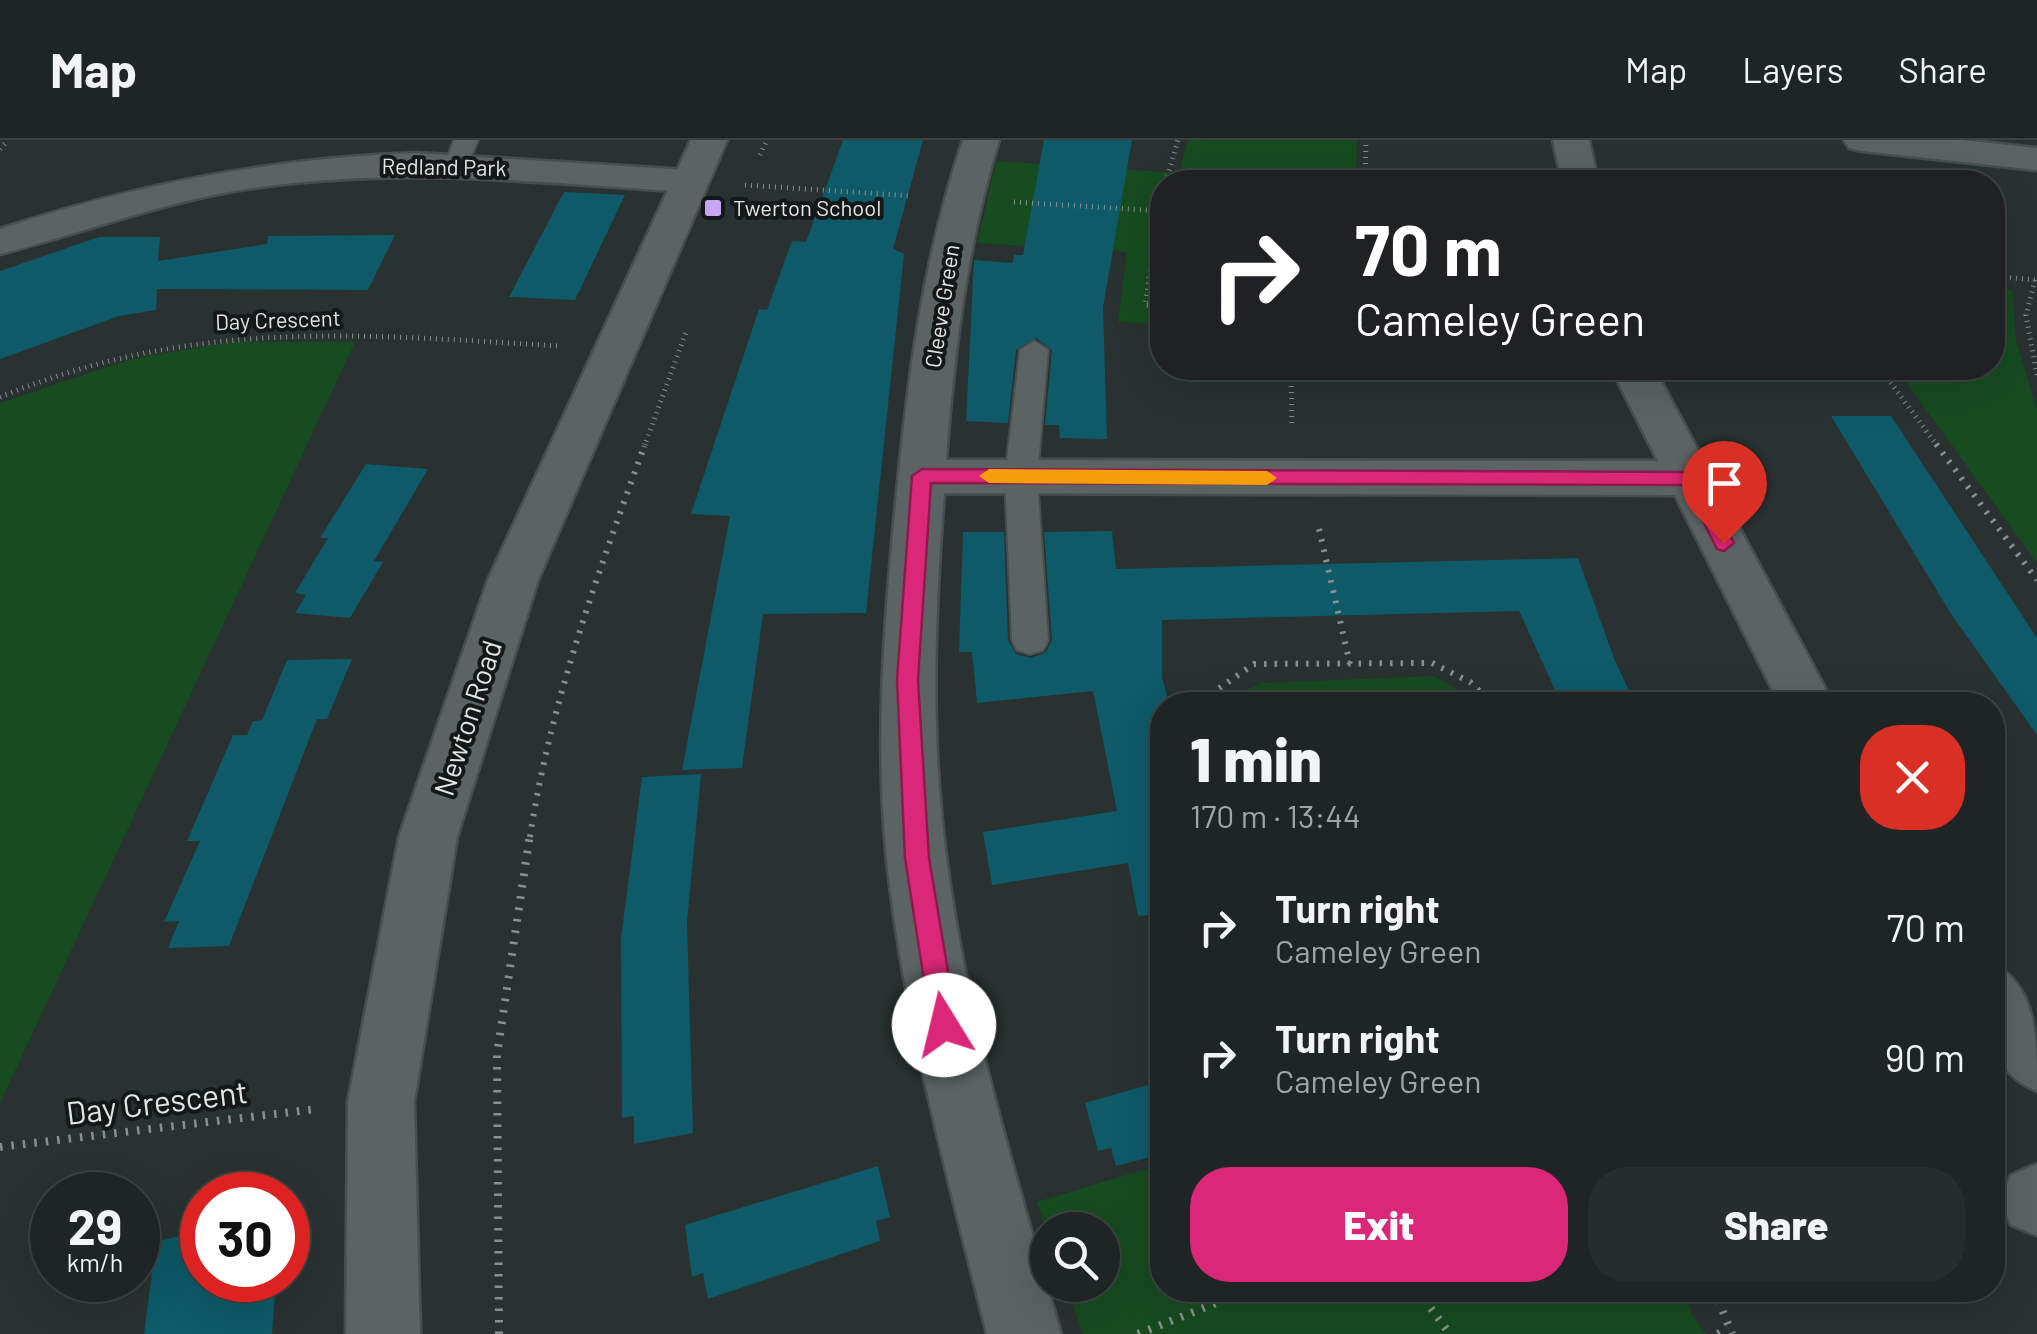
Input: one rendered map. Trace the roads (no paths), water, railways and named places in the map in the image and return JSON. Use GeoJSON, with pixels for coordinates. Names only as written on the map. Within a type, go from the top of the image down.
{"type":"FeatureCollection","features":[{"type":"Feature","properties":{"kind":"street","name":"Cleeve Green"},"geometry":{"type":"LineString","coordinates":[[981,140],[960,199],[941,293],[922,476],[908,680],[917,858],[950,1058],[1024,1334]]}},
{"type":"Feature","properties":{"kind":"street"},"geometry":{"type":"LineString","coordinates":[[1571,140],[1577,170]]}},
{"type":"Feature","properties":{"kind":"street"},"geometry":{"type":"LineString","coordinates":[[1862,140],[2037,159]]}},
{"type":"Feature","properties":{"kind":"street","name":"Redland Park"},"geometry":{"type":"LineString","coordinates":[[0,242],[204,170],[310,169],[461,152],[699,160]]}},
{"type":"Feature","properties":{"kind":"street","name":"Newton Road"},"geometry":{"type":"LineString","coordinates":[[383,1334],[381,1102],[428,837],[513,580],[699,160]]}},
{"type":"Feature","properties":{"kind":"street"},"geometry":{"type":"LineString","coordinates":[[1639,380],[1800,692]]}},
{"type":"Feature","properties":{"kind":"street"},"geometry":{"type":"LineString","coordinates":[[922,476],[1691,478]]}},
{"type":"Feature","properties":{"kind":"street"},"geometry":{"type":"LineString","coordinates":[[2005,1012],[2037,1058]]}},
{"type":"Feature","properties":{"kind":"lane"},"geometry":{"type":"LineString","coordinates":[[1030,640],[1021,477],[1034,350]]}},
{"type":"Feature","properties":{"kind":"place","name":"Twerton School"},"geometry":{"type":"Point","coordinates":[713,208]}}]}
